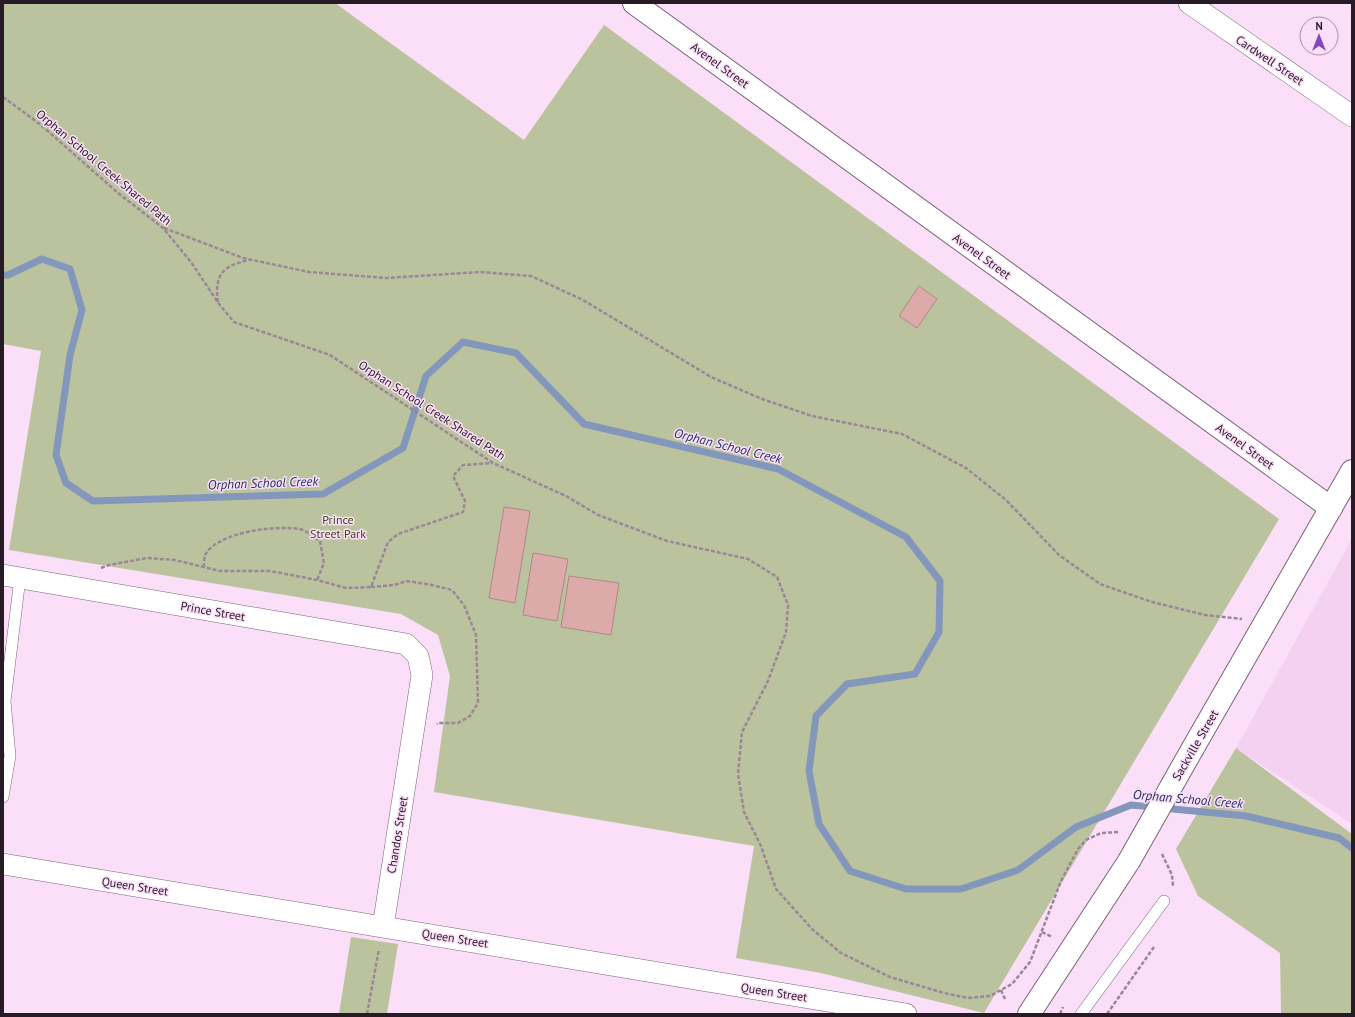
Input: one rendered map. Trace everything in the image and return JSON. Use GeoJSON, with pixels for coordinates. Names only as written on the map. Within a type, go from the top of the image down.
{"type":"FeatureCollection","features":[{"type":"Feature","properties":{"kind":"street","name":"Avenel Street"},"geometry":{"type":"LineString","coordinates":[[634,3],[1331,508]]}},
{"type":"Feature","properties":{"kind":"street","name":"Cardwell Street"},"geometry":{"type":"LineString","coordinates":[[1189,3],[1352,116]]}},
{"type":"Feature","properties":{"kind":"street","name":"Sackville Street"},"geometry":{"type":"LineString","coordinates":[[1029,1014],[1129,861],[1352,471]]}},
{"type":"Feature","properties":{"kind":"street","name":"Prince Street"},"geometry":{"type":"LineString","coordinates":[[12,576],[406,644],[418,656]]}},
{"type":"Feature","properties":{"kind":"street","name":"Chandos Street"},"geometry":{"type":"LineString","coordinates":[[382,927],[422,675],[418,656]]}},
{"type":"Feature","properties":{"kind":"street","name":"Queen Street"},"geometry":{"type":"LineString","coordinates":[[3,864],[906,1014]]}},
{"type":"Feature","properties":{"kind":"lane"},"geometry":{"type":"LineString","coordinates":[[3,797],[10,756],[5,701],[12,576]]}},
{"type":"Feature","properties":{"kind":"lane"},"geometry":{"type":"LineString","coordinates":[[1082,1014],[1164,901]]}},
{"type":"Feature","properties":{"kind":"path","name":"Orphan School Creek Shared Path"},"geometry":{"type":"LineString","coordinates":[[3,97],[41,125],[118,193],[163,228],[191,262],[219,304],[234,322],[293,341],[330,355],[493,463],[566,496],[598,515],[667,541],[748,559],[777,577],[788,605],[786,632],[768,681],[742,732],[738,774],[744,812],[761,846],[776,889],[813,930],[841,953],[890,977],[944,993],[968,998],[990,996],[1012,984],[1030,962],[1061,881],[1078,849],[1086,840],[1101,833],[1119,832]]}},
{"type":"Feature","properties":{"kind":"path"},"geometry":{"type":"LineString","coordinates":[[163,228],[211,247],[251,260],[309,272],[386,278],[480,272],[531,276],[583,300],[711,377],[762,399],[812,416],[902,434],[966,468],[1006,500],[1059,555],[1100,584],[1152,602],[1205,615],[1242,619]]}},
{"type":"Feature","properties":{"kind":"path"},"geometry":{"type":"LineString","coordinates":[[219,304],[216,288],[219,278],[225,269],[237,263],[251,260]]}},
{"type":"Feature","properties":{"kind":"path"},"geometry":{"type":"LineString","coordinates":[[90,590],[94,571],[109,565],[147,558],[175,560],[220,571],[270,571],[317,580],[346,588],[371,587],[388,542],[398,534],[464,512],[465,501],[453,476],[464,465],[493,463]]}},
{"type":"Feature","properties":{"kind":"path"},"geometry":{"type":"LineString","coordinates":[[204,567],[205,556],[214,545],[237,534],[259,530],[300,528],[320,541],[324,563],[317,580]]}},
{"type":"Feature","properties":{"kind":"path"},"geometry":{"type":"LineString","coordinates":[[1162,854],[1172,875]]}},
{"type":"Feature","properties":{"kind":"path"},"geometry":{"type":"LineString","coordinates":[[367,1014],[382,927]]}},
{"type":"Feature","properties":{"kind":"path"},"geometry":{"type":"LineString","coordinates":[[1042,932],[1052,937]]}},
{"type":"Feature","properties":{"kind":"path"},"geometry":{"type":"LineString","coordinates":[[1002,990],[1005,999]]}},
{"type":"Feature","properties":{"kind":"shaded area"},"geometry":{"type":"Polygon","coordinates":[[[1352,539],[1352,824],[1236,748],[1352,539]]]}},
{"type":"Feature","properties":{"kind":"green space","name":"Prince Street Park"},"geometry":{"type":"Polygon","coordinates":[[[3,3],[335,3],[524,140],[604,25],[1279,519],[984,1013],[821,973],[736,958],[754,846],[434,792],[450,676],[438,635],[401,614],[9,550],[41,351],[3,344],[3,3]]]}},
{"type":"Feature","properties":{"kind":"green space"},"geometry":{"type":"Polygon","coordinates":[[[1236,748],[1352,834],[1352,1014],[1281,1014],[1280,953],[1198,896],[1176,849],[1236,748]]]}},
{"type":"Feature","properties":{"kind":"green space"},"geometry":{"type":"Polygon","coordinates":[[[351,937],[398,944],[387,1014],[339,1014],[351,937]]]}},
{"type":"Feature","properties":{"kind":"building"},"geometry":{"type":"Polygon","coordinates":[[[919,286],[937,299],[917,328],[899,316],[919,286]]]}},
{"type":"Feature","properties":{"kind":"building"},"geometry":{"type":"Polygon","coordinates":[[[504,507],[530,511],[515,603],[489,598],[504,507]]]}},
{"type":"Feature","properties":{"kind":"building"},"geometry":{"type":"Polygon","coordinates":[[[533,553],[568,559],[557,621],[523,615],[533,553]]]}},
{"type":"Feature","properties":{"kind":"building"},"geometry":{"type":"Polygon","coordinates":[[[569,576],[619,583],[611,635],[561,627],[569,576]]]}},
{"type":"Feature","properties":{"kind":"waterway","name":"Orphan School Creek"},"geometry":{"type":"LineString","coordinates":[[3,275],[8,275],[42,259],[70,269],[82,310],[70,355],[56,455],[66,483],[93,501],[323,494],[403,448],[426,376],[463,342],[516,353],[584,424],[778,469],[906,537],[940,581],[939,632],[915,674],[847,684],[816,716],[809,771],[819,824],[850,871],[906,889],[961,889],[1018,870],[1076,827],[1131,805],[1246,816],[1339,838],[1352,848]]}}]}
